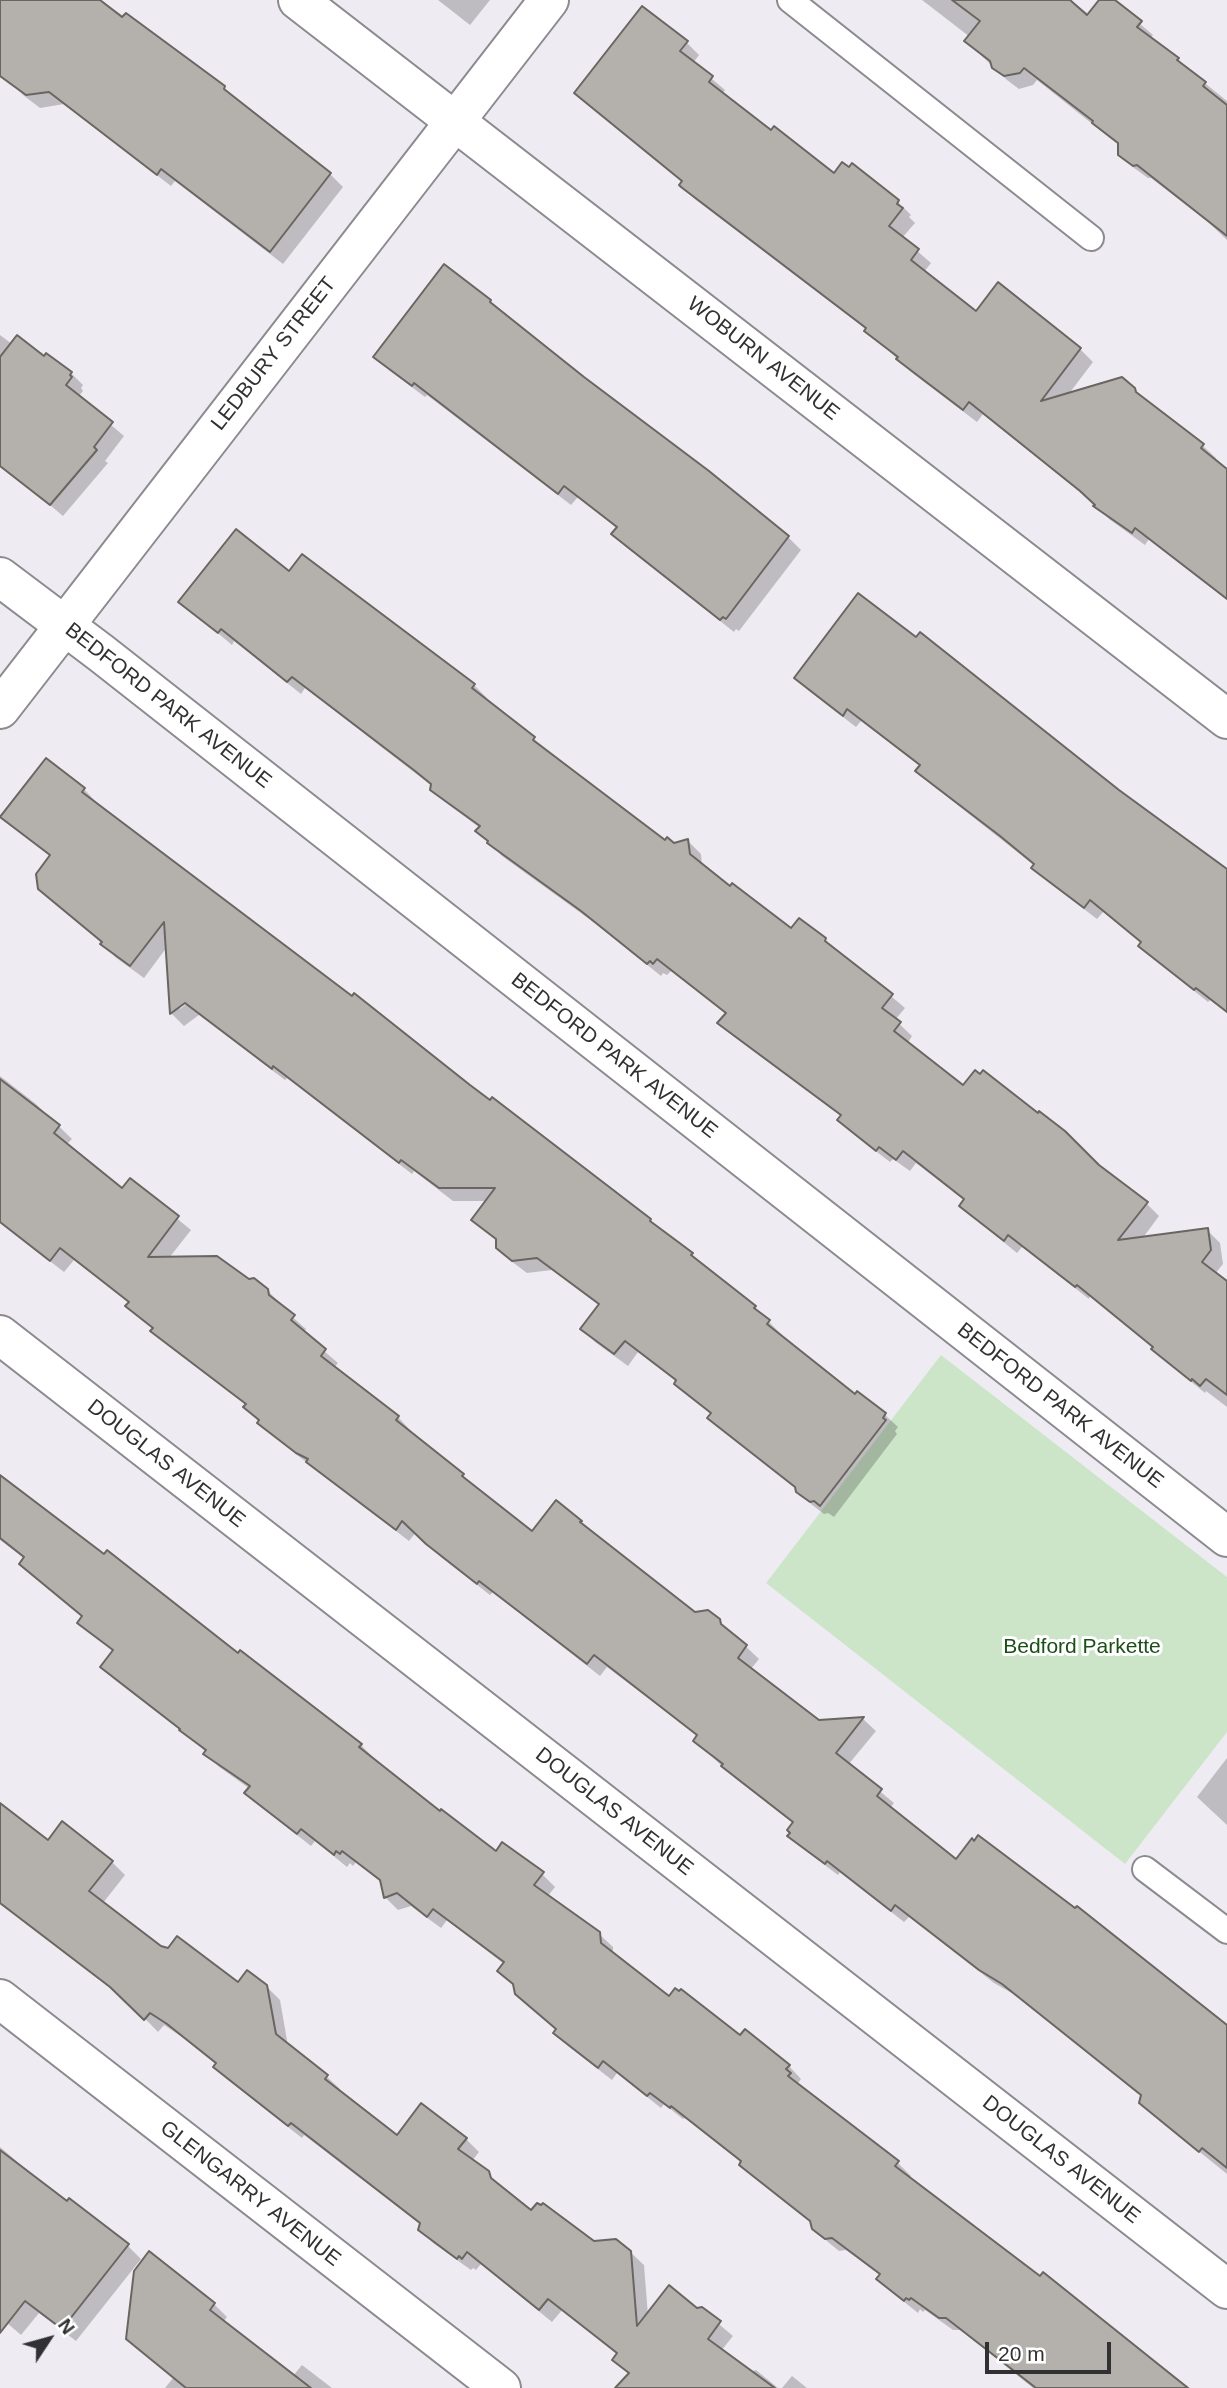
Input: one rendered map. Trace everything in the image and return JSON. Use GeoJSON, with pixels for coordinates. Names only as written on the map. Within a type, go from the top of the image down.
{"type":"FeatureCollection","features":[{"type":"Feature","properties":{"kind":"street","name":"WOBURN AVENUE"},"geometry":{"type":"LineString","coordinates":[[298,0],[1227,719]]}},
{"type":"Feature","properties":{"kind":"street","name":"LEDBURY STREET"},"geometry":{"type":"LineString","coordinates":[[0,709],[549,0]]}},
{"type":"Feature","properties":{"kind":"street","name":"BEDFORD PARK AVENUE"},"geometry":{"type":"LineString","coordinates":[[0,577],[1227,1537]]}},
{"type":"Feature","properties":{"kind":"street","name":"DOUGLAS AVENUE"},"geometry":{"type":"LineString","coordinates":[[0,1335],[1227,2290]]}},
{"type":"Feature","properties":{"kind":"street","name":"GLENGARRY AVENUE"},"geometry":{"type":"LineString","coordinates":[[0,1999],[501,2388]]}},
{"type":"Feature","properties":{"kind":"lane"},"geometry":{"type":"LineString","coordinates":[[790,0],[1091,238]]}},
{"type":"Feature","properties":{"kind":"lane"},"geometry":{"type":"LineString","coordinates":[[1145,1869],[1227,1931]]}},
{"type":"Feature","properties":{"kind":"green space","name":"Bedford Parkette"},"geometry":{"type":"Polygon","coordinates":[[[941,1355],[1227,1577],[1227,1732],[1125,1864],[766,1583],[941,1355]]]}},
{"type":"Feature","properties":{"kind":"building"},"geometry":{"type":"Polygon","coordinates":[[[0,0],[100,0],[122,17],[126,13],[225,86],[224,89],[331,173],[270,252],[161,169],[157,175],[49,92],[26,95],[0,76],[0,0]]]}},
{"type":"Feature","properties":{"kind":"building"},"geometry":{"type":"Polygon","coordinates":[[[952,0],[1070,0],[1087,15],[1099,0],[1115,0],[1142,21],[1137,27],[1179,58],[1177,60],[1206,82],[1203,86],[1227,105],[1227,236],[1137,165],[1133,166],[1118,155],[1118,143],[1024,68],[1020,73],[1004,76],[992,68],[990,61],[964,41],[980,21],[952,0]]]}},
{"type":"Feature","properties":{"kind":"building"},"geometry":{"type":"Polygon","coordinates":[[[642,6],[688,41],[680,51],[713,76],[709,82],[771,130],[774,126],[834,173],[842,162],[849,167],[852,163],[899,200],[897,204],[903,208],[889,226],[919,249],[911,260],[976,311],[998,282],[1081,348],[1041,401],[1122,377],[1136,392],[1204,444],[1201,448],[1227,469],[1227,599],[1135,528],[1132,533],[1093,506],[1095,505],[1080,491],[969,402],[963,410],[896,359],[898,357],[864,331],[866,328],[681,187],[679,185],[682,181],[574,93],[642,6]]]}},
{"type":"Feature","properties":{"kind":"building"},"geometry":{"type":"Polygon","coordinates":[[[444,264],[789,536],[726,619],[723,617],[720,620],[611,534],[617,527],[564,486],[558,494],[414,383],[412,386],[373,357],[444,264]]]}},
{"type":"Feature","properties":{"kind":"building"},"geometry":{"type":"Polygon","coordinates":[[[17,335],[44,356],[46,353],[72,372],[66,385],[113,422],[94,447],[97,450],[50,505],[0,466],[0,357],[17,335]]]}},
{"type":"Feature","properties":{"kind":"building"},"geometry":{"type":"Polygon","coordinates":[[[236,529],[289,571],[302,554],[475,684],[472,688],[535,737],[533,740],[665,840],[667,837],[674,843],[688,839],[690,854],[730,886],[732,883],[791,928],[799,918],[826,938],[825,941],[893,994],[882,1008],[901,1022],[894,1031],[963,1085],[975,1070],[980,1074],[983,1070],[1065,1131],[1099,1165],[1148,1202],[1118,1240],[1208,1228],[1211,1250],[1202,1262],[1227,1281],[1227,1395],[1206,1379],[1200,1386],[1192,1379],[1191,1381],[1077,1285],[1075,1287],[1008,1235],[1004,1241],[959,1206],[964,1199],[903,1151],[896,1160],[879,1147],[876,1151],[837,1120],[841,1115],[717,1023],[726,1013],[657,959],[653,964],[650,961],[647,964],[581,911],[487,843],[488,841],[475,831],[480,826],[430,790],[431,784],[292,677],[287,682],[221,629],[218,633],[178,602],[236,529]]]}},
{"type":"Feature","properties":{"kind":"building"},"geometry":{"type":"Polygon","coordinates":[[[858,593],[916,637],[920,632],[1119,790],[1227,869],[1227,1012],[1138,946],[1141,942],[1090,900],[1084,908],[1031,868],[1034,864],[915,771],[920,765],[847,709],[843,716],[794,678],[858,593]]]}},
{"type":"Feature","properties":{"kind":"building"},"geometry":{"type":"Polygon","coordinates":[[[46,758],[85,788],[82,792],[352,996],[354,993],[470,1085],[490,1100],[492,1097],[651,1219],[650,1221],[693,1253],[691,1255],[756,1306],[754,1308],[770,1320],[767,1324],[855,1394],[857,1391],[886,1413],[883,1418],[886,1420],[820,1506],[796,1492],[795,1487],[707,1418],[711,1413],[674,1384],[676,1380],[625,1341],[614,1354],[580,1329],[599,1304],[537,1258],[512,1261],[496,1248],[496,1239],[471,1220],[495,1188],[439,1188],[401,1160],[399,1163],[273,1066],[272,1069],[185,1003],[170,1014],[164,922],[130,966],[100,944],[102,942],[38,889],[36,874],[50,855],[0,817],[46,758]]]}},
{"type":"Feature","properties":{"kind":"building"},"geometry":{"type":"Polygon","coordinates":[[[0,1079],[60,1125],[54,1133],[122,1188],[130,1178],[179,1216],[148,1257],[217,1256],[249,1279],[254,1278],[268,1289],[269,1295],[295,1315],[291,1320],[326,1349],[321,1356],[399,1416],[396,1420],[532,1531],[556,1500],[695,1612],[708,1610],[720,1619],[721,1624],[747,1645],[738,1658],[819,1720],[864,1717],[836,1753],[882,1789],[877,1796],[956,1859],[972,1838],[974,1841],[978,1835],[1075,1908],[1077,1906],[1227,2025],[1227,2168],[1202,2148],[1199,2152],[1139,2103],[1141,2095],[1002,1984],[979,1970],[895,1905],[891,1911],[827,1861],[825,1864],[787,1836],[790,1833],[787,1830],[793,1822],[693,1741],[697,1735],[594,1655],[587,1664],[479,1581],[477,1584],[426,1544],[402,1521],[396,1530],[306,1462],[308,1459],[257,1423],[259,1420],[243,1407],[246,1404],[150,1331],[153,1328],[125,1306],[129,1302],[60,1248],[50,1261],[0,1222],[0,1079]]]}},
{"type":"Feature","properties":{"kind":"building"},"geometry":{"type":"Polygon","coordinates":[[[0,1475],[104,1554],[107,1550],[238,1653],[240,1650],[362,1744],[359,1747],[440,1811],[441,1809],[496,1851],[502,1842],[544,1872],[534,1885],[600,1932],[601,1943],[669,1996],[675,1988],[679,1991],[681,1989],[740,2035],[745,2029],[790,2065],[786,2069],[791,2073],[788,2076],[899,2161],[895,2166],[1040,2276],[1043,2272],[1188,2388],[1036,2388],[946,2318],[939,2318],[911,2298],[904,2301],[876,2279],[880,2274],[832,2238],[825,2239],[812,2229],[810,2221],[739,2165],[741,2161],[671,2106],[670,2108],[650,2093],[647,2096],[603,2061],[598,2068],[553,2033],[556,2029],[515,1994],[513,1984],[497,1971],[504,1962],[433,1909],[427,1917],[397,1893],[384,1898],[380,1880],[342,1851],[340,1854],[336,1851],[334,1855],[301,1829],[297,1834],[244,1793],[250,1786],[203,1754],[206,1750],[100,1667],[113,1650],[77,1623],[82,1616],[19,1564],[24,1557],[0,1538],[0,1475]]]}},
{"type":"Feature","properties":{"kind":"building"},"geometry":{"type":"Polygon","coordinates":[[[0,1803],[48,1840],[62,1821],[113,1861],[89,1891],[161,1946],[168,1948],[177,1936],[238,1982],[247,1970],[267,1985],[276,2034],[328,2075],[325,2079],[397,2135],[421,2103],[467,2138],[458,2149],[489,2171],[491,2178],[531,2210],[537,2203],[543,2203],[594,2241],[616,2239],[631,2251],[637,2326],[669,2285],[697,2308],[702,2307],[721,2321],[708,2339],[775,2388],[615,2388],[629,2373],[612,2360],[617,2353],[548,2299],[539,2310],[467,2252],[462,2259],[459,2256],[457,2259],[418,2230],[420,2223],[291,2123],[288,2126],[213,2067],[216,2063],[167,2024],[150,2013],[144,2020],[110,1987],[0,1903],[0,1803]]]}},
{"type":"Feature","properties":{"kind":"building"},"geometry":{"type":"Polygon","coordinates":[[[0,2150],[129,2244],[62,2329],[25,2301],[0,2333],[0,2150]]]}},
{"type":"Feature","properties":{"kind":"building"},"geometry":{"type":"Polygon","coordinates":[[[149,2251],[215,2303],[210,2310],[311,2388],[186,2388],[126,2339],[134,2271],[149,2251]]]}}]}
